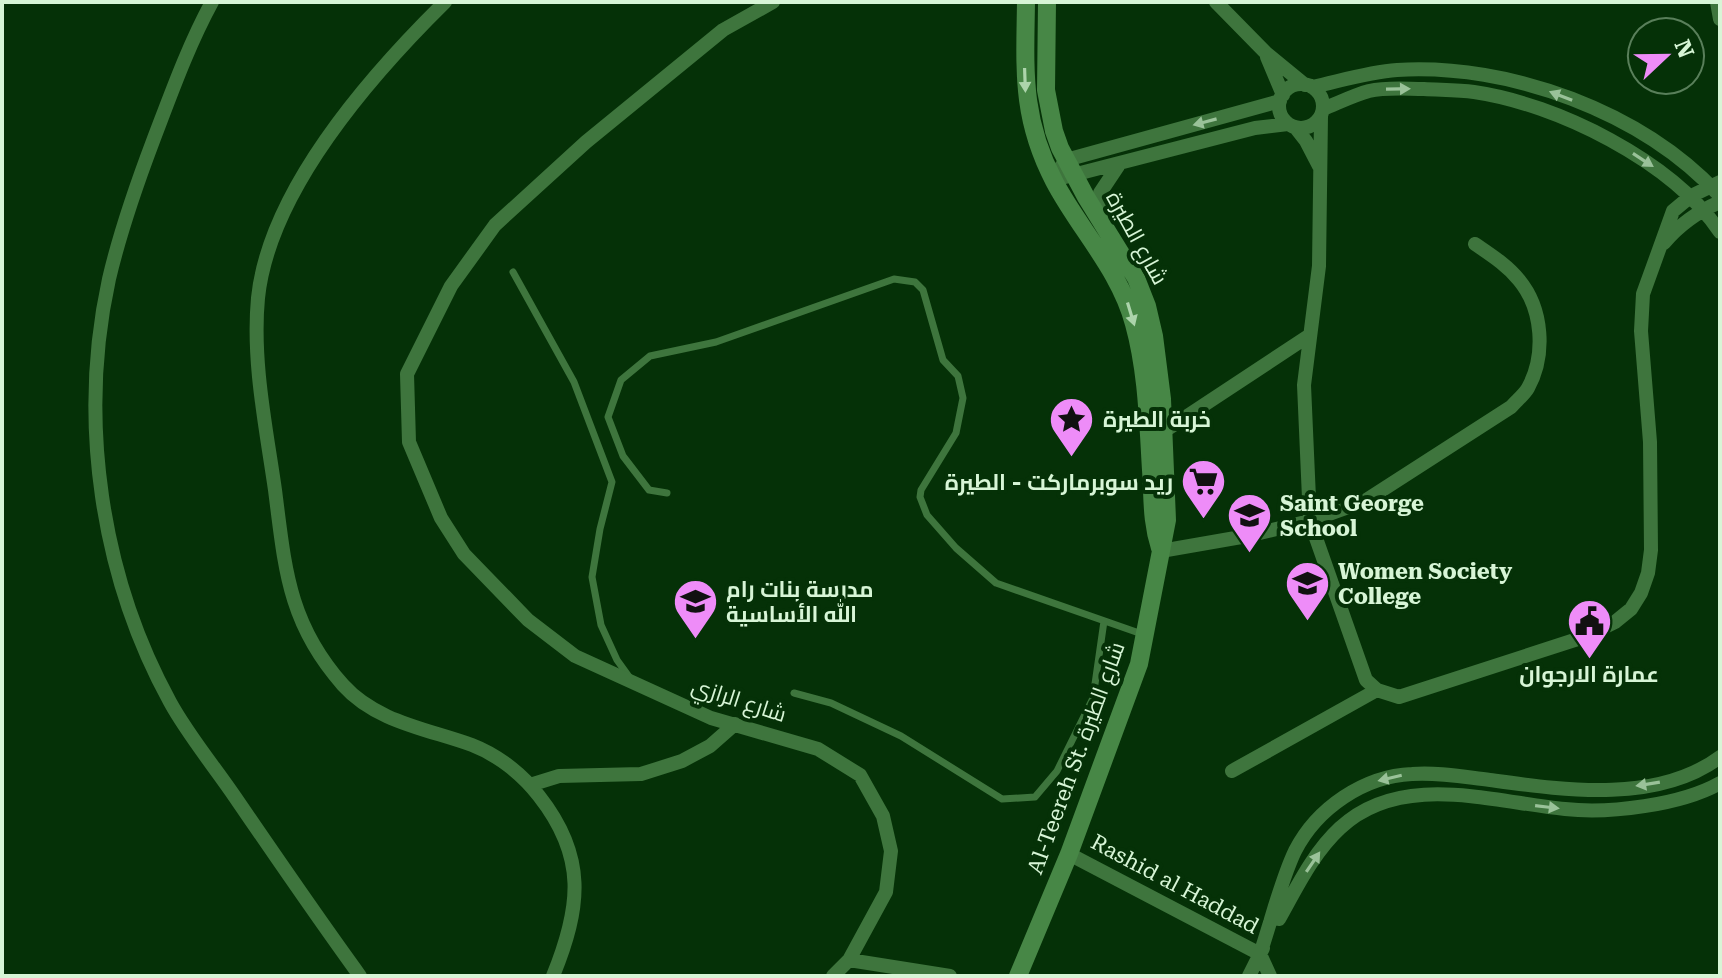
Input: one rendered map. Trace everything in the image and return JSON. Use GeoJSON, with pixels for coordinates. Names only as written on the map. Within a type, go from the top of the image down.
{"type":"FeatureCollection","features":[{"type":"Feature","properties":{"kind":"main road","name":"شارع الطيرة"},"geometry":{"type":"LineString","coordinates":[[1026,2],[1025,82],[1028,114],[1040,151],[1053,178],[1109,265],[1128,302],[1135,325],[1148,414],[1153,524],[1161,551]]}},
{"type":"Feature","properties":{"kind":"main road","name":"شارع الطيرة"},"geometry":{"type":"LineString","coordinates":[[1047,2],[1046,90],[1054,131],[1071,168],[1136,278],[1154,336],[1167,520],[1161,551]]}},
{"type":"Feature","properties":{"kind":"main road","name":"Al-Teereh St. شارع الطيرة"},"geometry":{"type":"LineString","coordinates":[[1018,976],[1069,854],[1139,664],[1161,551]]}},
{"type":"Feature","properties":{"kind":"street"},"geometry":{"type":"LineString","coordinates":[[212,2],[197,30],[164,111],[131,202],[109,279],[99,338],[96,410],[100,495],[119,576],[142,644],[171,704],[360,976]]}},
{"type":"Feature","properties":{"kind":"street"},"geometry":{"type":"LineString","coordinates":[[445,2],[402,44],[350,107],[306,170],[266,251],[258,298],[257,356],[289,587],[298,618],[309,640],[346,688],[371,708],[399,722],[475,746],[505,763],[530,785],[558,821],[569,845],[574,877],[573,912],[566,944],[553,976]]}},
{"type":"Feature","properties":{"kind":"street","name":"شارع الرازي"},"geometry":{"type":"LineString","coordinates":[[773,2],[723,30],[586,142],[495,225],[451,286],[407,374],[409,442],[441,518],[464,554],[528,620],[575,656],[711,718],[818,749],[860,775],[883,816],[891,851],[886,892],[849,960],[833,976]]}},
{"type":"Feature","properties":{"kind":"street"},"geometry":{"type":"LineString","coordinates":[[1216,2],[1266,53],[1322,99],[1319,266],[1304,385],[1310,521],[1366,680],[1377,690],[1399,697],[1587,636],[1615,622],[1631,609],[1641,593],[1651,550],[1650,442],[1641,331],[1643,294],[1673,211],[1691,196],[1718,192]]}},
{"type":"Feature","properties":{"kind":"street"},"geometry":{"type":"LineString","coordinates":[[1717,2],[1720,19]]}},
{"type":"Feature","properties":{"kind":"street"},"geometry":{"type":"LineString","coordinates":[[1266,53],[1282,98],[1280,113],[1312,151],[1322,173]]}},
{"type":"Feature","properties":{"kind":"street"},"geometry":{"type":"LineString","coordinates":[[1053,178],[1071,168],[1282,98],[1291,87],[1394,70],[1459,72],[1513,80],[1557,94],[1617,120],[1658,143],[1689,165],[1718,192]]}},
{"type":"Feature","properties":{"kind":"street"},"geometry":{"type":"LineString","coordinates":[[1071,168],[1119,165],[1255,128],[1308,127],[1322,112],[1369,91],[1395,88],[1474,92],[1548,112],[1590,130],[1647,162],[1691,196],[1720,232]]}},
{"type":"Feature","properties":{"kind":"street"},"geometry":{"type":"LineString","coordinates":[[1099,216],[1103,185],[1119,165]]}},
{"type":"Feature","properties":{"kind":"street"},"geometry":{"type":"LineString","coordinates":[[1661,246],[1680,225],[1703,210],[1718,192]]}},
{"type":"Feature","properties":{"kind":"street"},"geometry":{"type":"LineString","coordinates":[[1161,551],[1310,521],[1365,501],[1511,407],[1527,389],[1537,360],[1538,315],[1519,280],[1504,264],[1475,244]]}},
{"type":"Feature","properties":{"kind":"street"},"geometry":{"type":"LineString","coordinates":[[1163,432],[1310,335]]}},
{"type":"Feature","properties":{"kind":"street"},"geometry":{"type":"LineString","coordinates":[[1232,771],[1377,690]]}},
{"type":"Feature","properties":{"kind":"street"},"geometry":{"type":"LineString","coordinates":[[530,785],[559,776],[641,774],[682,761],[710,746],[735,724]]}},
{"type":"Feature","properties":{"kind":"street"},"geometry":{"type":"LineString","coordinates":[[1270,976],[1260,954],[1295,851],[1333,804],[1355,790],[1382,779],[1410,774],[1438,774],[1578,790],[1630,788],[1686,777],[1720,757]]}},
{"type":"Feature","properties":{"kind":"street"},"geometry":{"type":"LineString","coordinates":[[1249,976],[1306,871],[1326,843],[1343,825],[1390,800],[1421,794],[1458,795],[1569,810],[1607,809],[1682,798],[1720,783]]}},
{"type":"Feature","properties":{"kind":"street","name":"Rashid al Haddad"},"geometry":{"type":"LineString","coordinates":[[1069,854],[1260,954]]}},
{"type":"Feature","properties":{"kind":"street"},"geometry":{"type":"LineString","coordinates":[[849,960],[950,976]]}},
{"type":"Feature","properties":{"kind":"lane"},"geometry":{"type":"LineString","coordinates":[[513,272],[574,382],[612,482],[592,577],[601,625],[617,660],[634,683]]}},
{"type":"Feature","properties":{"kind":"lane"},"geometry":{"type":"LineString","coordinates":[[667,493],[649,490],[623,456],[608,417],[621,380],[650,356],[716,342],[894,279],[915,282],[923,290],[943,360],[958,376],[963,398],[956,433],[921,490],[920,497],[927,515],[956,548],[996,583],[1144,635]]}},
{"type":"Feature","properties":{"kind":"lane"},"geometry":{"type":"LineString","coordinates":[[794,693],[831,703],[901,736],[1002,799],[1035,797],[1057,771],[1093,698],[1104,621]]}},
{"type":"Feature","properties":{"kind":"place","name":"خربة الطيرة"},"geometry":{"type":"Point","coordinates":[1072,458]}},
{"type":"Feature","properties":{"kind":"place","name":"ريد سوبرماركت - الطيرة"},"geometry":{"type":"Point","coordinates":[1204,521]}},
{"type":"Feature","properties":{"kind":"place","name":"Saint George School"},"geometry":{"type":"Point","coordinates":[1249,555]}},
{"type":"Feature","properties":{"kind":"place","name":"Women Society College"},"geometry":{"type":"Point","coordinates":[1307,623]}},
{"type":"Feature","properties":{"kind":"place","name":"مدرسة بنات رام الله الأساسية"},"geometry":{"type":"Point","coordinates":[695,641]}},
{"type":"Feature","properties":{"kind":"place","name":"عمارة الارجوان"},"geometry":{"type":"Point","coordinates":[1589,660]}}]}
